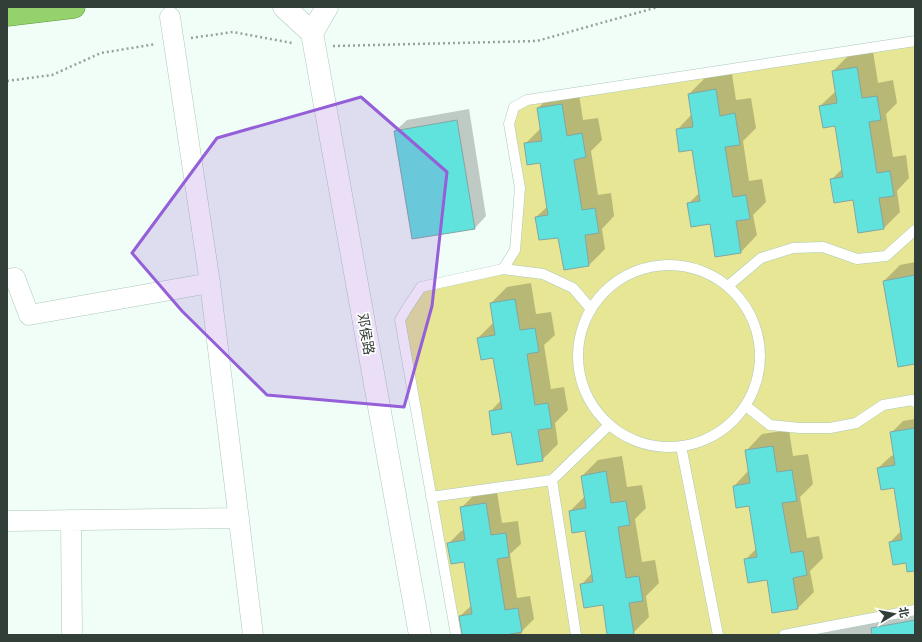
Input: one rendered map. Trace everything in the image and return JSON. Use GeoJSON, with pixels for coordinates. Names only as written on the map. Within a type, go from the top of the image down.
{"type":"FeatureCollection","features":[{"type":"Feature","properties":{"kind":"highway"},"geometry":{"type":"LineString","coordinates":[[7,15],[74,7]]}},
{"type":"Feature","properties":{"kind":"street"},"geometry":{"type":"LineString","coordinates":[[284,7],[312,33],[327,7]]}},
{"type":"Feature","properties":{"kind":"street"},"geometry":{"type":"LineString","coordinates":[[170,17],[210,283],[253,635]]}},
{"type":"Feature","properties":{"kind":"street","name":"邓侯路"},"geometry":{"type":"LineString","coordinates":[[312,33],[420,635]]}},
{"type":"Feature","properties":{"kind":"street"},"geometry":{"type":"LineString","coordinates":[[7,279],[15,278],[29,315],[210,283]]}},
{"type":"Feature","properties":{"kind":"street"},"geometry":{"type":"LineString","coordinates":[[7,521],[239,518]]}},
{"type":"Feature","properties":{"kind":"street"},"geometry":{"type":"LineString","coordinates":[[71,520],[72,635]]}},
{"type":"Feature","properties":{"kind":"lane"},"geometry":{"type":"LineString","coordinates":[[503,270],[515,250],[520,188],[509,124],[514,107],[527,100],[915,40]]}},
{"type":"Feature","properties":{"kind":"lane"},"geometry":{"type":"LineString","coordinates":[[728,286],[761,258],[793,248],[823,247],[857,259],[886,256],[915,230]]}},
{"type":"Feature","properties":{"kind":"lane"},"geometry":{"type":"LineString","coordinates":[[669,265],[700,270],[728,286],[745,306],[756,329],[760,356],[757,382],[746,406],[725,429],[697,444],[666,448],[635,441],[609,425],[589,400],[579,370],[580,339],[591,309],[611,285],[638,270],[669,265]]}},
{"type":"Feature","properties":{"kind":"lane"},"geometry":{"type":"LineString","coordinates":[[456,635],[400,320],[421,287],[503,270],[543,274],[573,288],[591,309]]}},
{"type":"Feature","properties":{"kind":"lane"},"geometry":{"type":"LineString","coordinates":[[746,406],[770,425],[800,428],[830,428],[856,423],[883,405],[912,400],[915,402]]}},
{"type":"Feature","properties":{"kind":"lane"},"geometry":{"type":"LineString","coordinates":[[431,497],[552,480],[609,425]]}},
{"type":"Feature","properties":{"kind":"lane"},"geometry":{"type":"LineString","coordinates":[[681,446],[718,635]]}},
{"type":"Feature","properties":{"kind":"lane"},"geometry":{"type":"LineString","coordinates":[[552,480],[576,635]]}},
{"type":"Feature","properties":{"kind":"lane"},"geometry":{"type":"LineString","coordinates":[[784,635],[915,610]]}},
{"type":"Feature","properties":{"kind":"highlighted area"},"geometry":{"type":"Polygon","coordinates":[[[361,97],[447,172],[432,306],[404,407],[267,395],[182,311],[132,253],[217,138],[361,97]]]}},
{"type":"Feature","properties":{"kind":"shaded area"},"geometry":{"type":"Polygon","coordinates":[[[915,41],[915,610],[784,635],[456,635],[400,320],[421,287],[503,269],[515,250],[520,188],[509,124],[514,107],[915,41]]]}},
{"type":"Feature","properties":{"kind":"building"},"geometry":{"type":"Polygon","coordinates":[[[857,67],[862,98],[877,96],[881,120],[869,122],[877,173],[890,171],[894,196],[879,198],[884,229],[858,233],[853,200],[834,203],[830,179],[843,177],[835,126],[823,128],[819,106],[837,103],[832,71],[857,67]]]}},
{"type":"Feature","properties":{"kind":"building"},"geometry":{"type":"Polygon","coordinates":[[[716,89],[720,116],[735,113],[740,145],[725,147],[733,197],[746,195],[750,219],[736,221],[741,253],[715,257],[710,224],[691,227],[687,203],[700,201],[692,150],[679,152],[676,129],[693,127],[688,94],[716,89]]]}},
{"type":"Feature","properties":{"kind":"building"},"geometry":{"type":"Polygon","coordinates":[[[562,104],[567,136],[582,133],[586,157],[574,160],[582,210],[595,208],[599,233],[585,235],[589,266],[564,270],[558,238],[539,240],[535,217],[548,215],[540,163],[527,165],[524,143],[542,141],[537,108],[562,104]]]}},
{"type":"Feature","properties":{"kind":"building"},"geometry":{"type":"Polygon","coordinates":[[[457,120],[475,229],[412,239],[394,131],[457,120]]]}},
{"type":"Feature","properties":{"kind":"building"},"geometry":{"type":"Polygon","coordinates":[[[915,275],[915,364],[898,367],[883,281],[915,275]]]}},
{"type":"Feature","properties":{"kind":"building"},"geometry":{"type":"Polygon","coordinates":[[[515,299],[520,330],[535,328],[539,352],[527,354],[535,405],[548,403],[552,428],[538,430],[543,461],[517,465],[511,432],[492,435],[489,411],[502,409],[493,358],[481,360],[477,338],[495,335],[490,303],[515,299]]]}},
{"type":"Feature","properties":{"kind":"building"},"geometry":{"type":"Polygon","coordinates":[[[915,428],[915,571],[907,572],[906,563],[893,565],[889,542],[902,540],[894,488],[881,490],[877,468],[895,465],[890,432],[915,428]]]}},
{"type":"Feature","properties":{"kind":"building"},"geometry":{"type":"Polygon","coordinates":[[[773,446],[777,472],[792,470],[797,501],[782,503],[791,553],[803,551],[807,575],[793,578],[798,609],[772,613],[767,580],[748,583],[744,559],[757,557],[749,506],[736,508],[733,486],[750,483],[745,450],[773,446]]]}},
{"type":"Feature","properties":{"kind":"building"},"geometry":{"type":"Polygon","coordinates":[[[606,471],[611,503],[626,501],[630,525],[618,527],[626,578],[639,576],[643,601],[629,603],[634,634],[607,635],[603,605],[584,608],[580,584],[593,582],[585,531],[572,533],[569,511],[586,508],[581,476],[606,471]]]}},
{"type":"Feature","properties":{"kind":"building"},"geometry":{"type":"Polygon","coordinates":[[[486,503],[491,535],[506,533],[509,557],[497,559],[505,610],[518,608],[522,632],[505,635],[462,635],[459,616],[472,614],[464,562],[451,564],[447,543],[465,540],[460,507],[486,503]]]}},
{"type":"Feature","properties":{"kind":"building"},"geometry":{"type":"Polygon","coordinates":[[[915,620],[915,635],[872,635],[871,628],[915,620]]]}}]}
